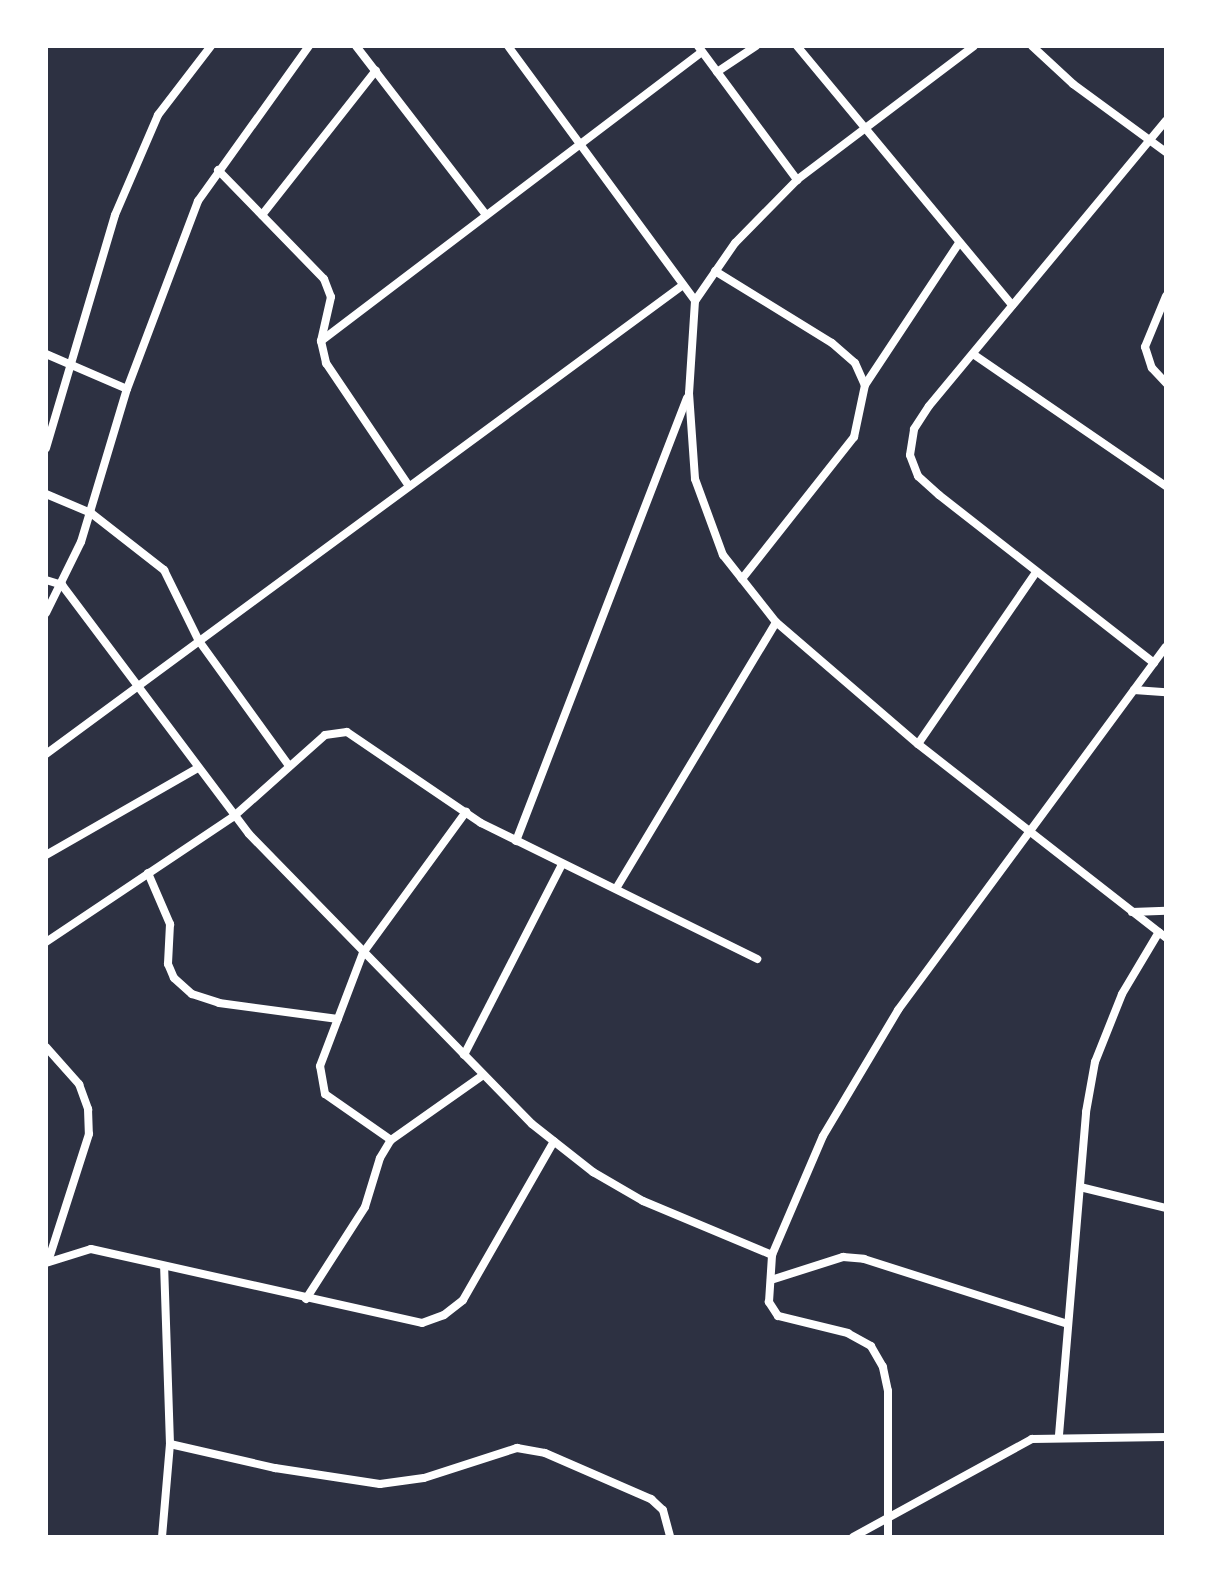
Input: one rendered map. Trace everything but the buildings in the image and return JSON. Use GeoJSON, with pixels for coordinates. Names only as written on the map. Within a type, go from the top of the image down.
{"type":"FeatureCollection","features":[{"type":"Feature","properties":{"kind":"street"},"geometry":{"type":"LineString","coordinates":[[46,448],[73,366],[115,215],[134,168],[158,115],[211,46]]}},
{"type":"Feature","properties":{"kind":"street"},"geometry":{"type":"LineString","coordinates":[[46,613],[62,585],[91,513],[127,389],[176,251],[218,170],[309,46]]}},
{"type":"Feature","properties":{"kind":"street"},"geometry":{"type":"LineString","coordinates":[[356,46],[486,215]]}},
{"type":"Feature","properties":{"kind":"street"},"geometry":{"type":"LineString","coordinates":[[508,46],[578,146],[695,301]]}},
{"type":"Feature","properties":{"kind":"street"},"geometry":{"type":"LineString","coordinates":[[717,72],[756,46]]}},
{"type":"Feature","properties":{"kind":"street"},"geometry":{"type":"LineString","coordinates":[[797,46],[863,131],[1012,305]]}},
{"type":"Feature","properties":{"kind":"street"},"geometry":{"type":"LineString","coordinates":[[974,46],[797,180],[735,243],[695,301],[689,393],[695,479],[723,555],[776,622],[918,744],[1162,935],[1101,1042],[1086,1112],[1059,1435]]}},
{"type":"Feature","properties":{"kind":"street"},"geometry":{"type":"LineString","coordinates":[[1032,46],[1073,84],[1166,152]]}},
{"type":"Feature","properties":{"kind":"street"},"geometry":{"type":"LineString","coordinates":[[321,341],[700,49],[797,180]]}},
{"type":"Feature","properties":{"kind":"street"},"geometry":{"type":"LineString","coordinates":[[262,215],[376,70]]}},
{"type":"Feature","properties":{"kind":"street"},"geometry":{"type":"LineString","coordinates":[[1154,663],[918,476],[910,455],[914,429],[1012,305],[1166,121]]}},
{"type":"Feature","properties":{"kind":"street"},"geometry":{"type":"LineString","coordinates":[[218,170],[324,279],[331,297],[321,341],[338,386],[409,486]]}},
{"type":"Feature","properties":{"kind":"street"},"geometry":{"type":"LineString","coordinates":[[742,579],[854,437],[865,385],[959,243]]}},
{"type":"Feature","properties":{"kind":"street"},"geometry":{"type":"LineString","coordinates":[[715,271],[832,343],[855,363],[865,385]]}},
{"type":"Feature","properties":{"kind":"street"},"geometry":{"type":"LineString","coordinates":[[46,754],[683,285]]}},
{"type":"Feature","properties":{"kind":"street"},"geometry":{"type":"LineString","coordinates":[[1166,296],[1145,347],[1152,368],[1166,383]]}},
{"type":"Feature","properties":{"kind":"street"},"geometry":{"type":"LineString","coordinates":[[46,354],[127,389]]}},
{"type":"Feature","properties":{"kind":"street"},"geometry":{"type":"LineString","coordinates":[[973,354],[1166,486]]}},
{"type":"Feature","properties":{"kind":"street"},"geometry":{"type":"LineString","coordinates":[[516,841],[689,393]]}},
{"type":"Feature","properties":{"kind":"street"},"geometry":{"type":"LineString","coordinates":[[46,494],[91,513],[164,570],[199,641],[289,766]]}},
{"type":"Feature","properties":{"kind":"street"},"geometry":{"type":"LineString","coordinates":[[918,744],[1036,572]]}},
{"type":"Feature","properties":{"kind":"street"},"geometry":{"type":"LineString","coordinates":[[46,580],[62,585],[233,817],[483,1075],[554,1141],[643,1201],[772,1255]]}},
{"type":"Feature","properties":{"kind":"street"},"geometry":{"type":"LineString","coordinates":[[617,887],[776,622]]}},
{"type":"Feature","properties":{"kind":"street"},"geometry":{"type":"LineString","coordinates":[[888,1537],[885,1518],[888,1391],[883,1367],[871,1346],[848,1333],[778,1316],[769,1302],[772,1255],[823,1136],[898,1010],[1026,831],[1166,647]]}},
{"type":"Feature","properties":{"kind":"street"},"geometry":{"type":"LineString","coordinates":[[1134,690],[1166,692]]}},
{"type":"Feature","properties":{"kind":"street"},"geometry":{"type":"LineString","coordinates":[[46,942],[233,817],[325,735],[347,732],[466,812],[516,841],[617,887],[757,959]]}},
{"type":"Feature","properties":{"kind":"street"},"geometry":{"type":"LineString","coordinates":[[46,855],[196,769]]}},
{"type":"Feature","properties":{"kind":"street"},"geometry":{"type":"LineString","coordinates":[[391,1140],[325,1094],[320,1066],[363,953],[466,812]]}},
{"type":"Feature","properties":{"kind":"street"},"geometry":{"type":"LineString","coordinates":[[464,1055],[562,864]]}},
{"type":"Feature","properties":{"kind":"street"},"geometry":{"type":"LineString","coordinates":[[148,873],[170,924],[168,964],[174,978],[192,994],[219,1003],[338,1019]]}},
{"type":"Feature","properties":{"kind":"street"},"geometry":{"type":"LineString","coordinates":[[1132,912],[1166,911]]}},
{"type":"Feature","properties":{"kind":"street"},"geometry":{"type":"LineString","coordinates":[[46,1047],[79,1084],[88,1109],[89,1134],[47,1262]]}},
{"type":"Feature","properties":{"kind":"street"},"geometry":{"type":"LineString","coordinates":[[306,1299],[365,1207],[380,1158],[391,1140],[483,1075]]}},
{"type":"Feature","properties":{"kind":"street"},"geometry":{"type":"LineString","coordinates":[[47,1262],[91,1249],[395,1320],[422,1323],[444,1315],[463,1300],[554,1141]]}},
{"type":"Feature","properties":{"kind":"street"},"geometry":{"type":"LineString","coordinates":[[1080,1187],[1166,1208]]}},
{"type":"Feature","properties":{"kind":"street"},"geometry":{"type":"LineString","coordinates":[[771,1280],[843,1257],[864,1259],[1068,1324]]}},
{"type":"Feature","properties":{"kind":"street"},"geometry":{"type":"LineString","coordinates":[[162,1537],[170,1444],[164,1266]]}},
{"type":"Feature","properties":{"kind":"street"},"geometry":{"type":"LineString","coordinates":[[853,1537],[1009,1448],[1059,1435],[1166,1437]]}},
{"type":"Feature","properties":{"kind":"street"},"geometry":{"type":"LineString","coordinates":[[170,1444],[275,1468],[380,1484],[424,1478],[491,1453],[531,1450],[651,1499],[663,1510],[670,1537]]}}]}
